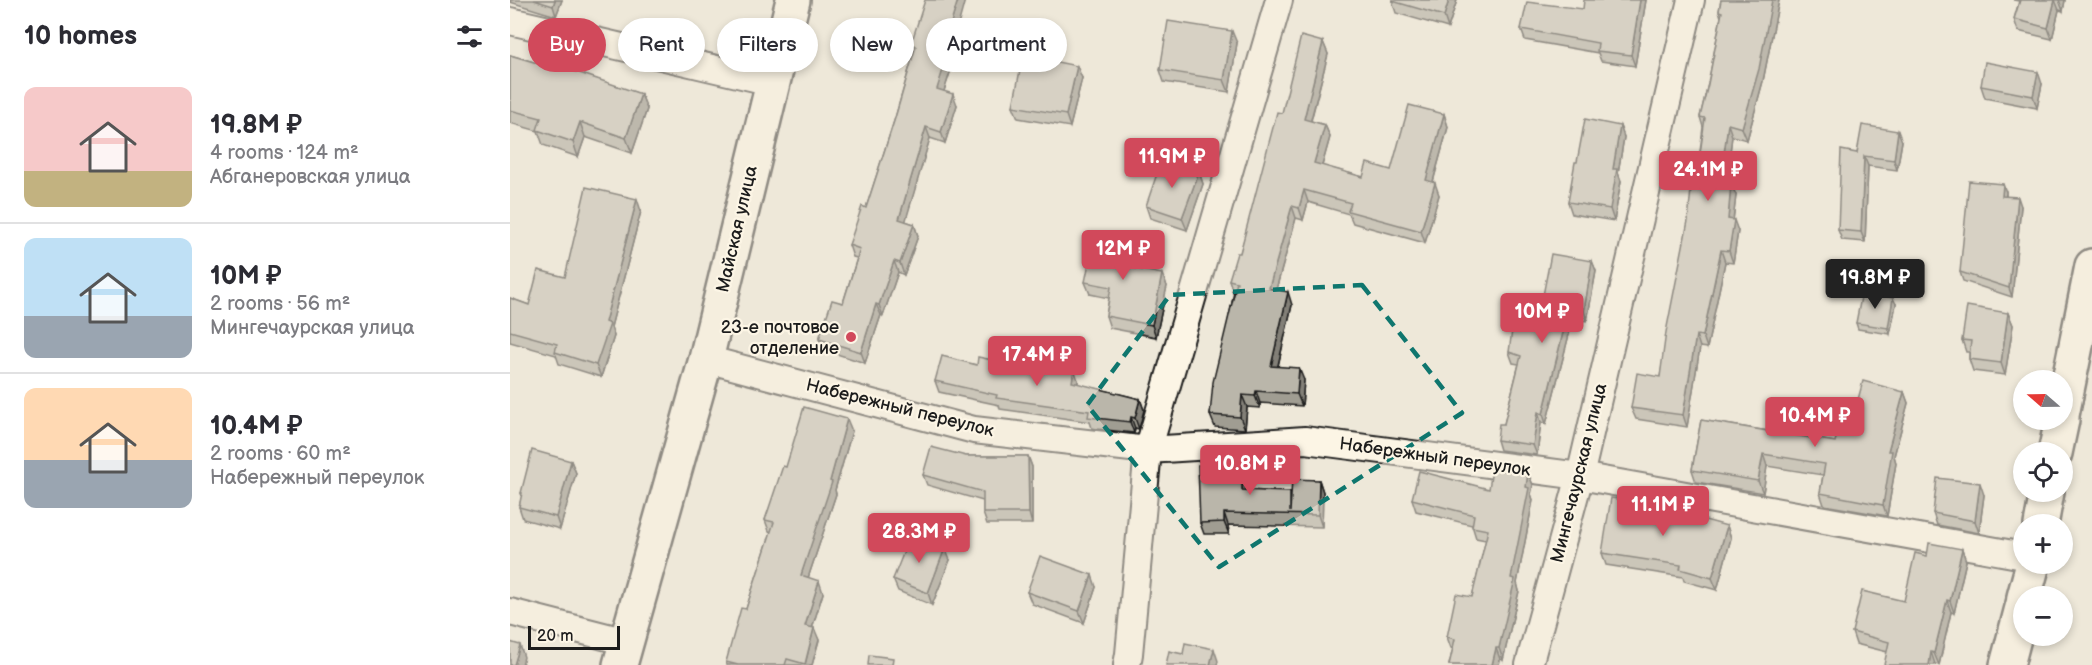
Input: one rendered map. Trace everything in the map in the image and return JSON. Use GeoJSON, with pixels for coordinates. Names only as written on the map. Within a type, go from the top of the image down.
{"type":"FeatureCollection","features":[{"type":"Feature","properties":{"kind":"street","name":"Майская улица"},"geometry":{"type":"LineString","coordinates":[[623,654],[706,359],[793,0]]}},
{"type":"Feature","properties":{"kind":"street"},"geometry":{"type":"LineString","coordinates":[[1127,665],[1148,450],[1280,0]]}},
{"type":"Feature","properties":{"kind":"street","name":"Мингечаурская улица"},"geometry":{"type":"LineString","coordinates":[[1529,665],[1580,476],[1691,0]]}},
{"type":"Feature","properties":{"kind":"street"},"geometry":{"type":"LineString","coordinates":[[510,21],[772,82]]}},
{"type":"Feature","properties":{"kind":"street"},"geometry":{"type":"LineString","coordinates":[[2071,370],[2092,266]]}},
{"type":"Feature","properties":{"kind":"street","name":"Набережный переулок"},"geometry":{"type":"LineString","coordinates":[[706,359],[974,430],[1148,450],[1305,440],[1580,476],[2013,554]]}},
{"type":"Feature","properties":{"kind":"street"},"geometry":{"type":"LineString","coordinates":[[510,612],[623,654]]}},
{"type":"Feature","properties":{"kind":"street"},"geometry":{"type":"LineString","coordinates":[[2007,665],[2013,642]]}},
{"type":"Feature","properties":{"kind":"highlighted area"},"geometry":{"type":"Polygon","coordinates":[[[1362,285],[1462,413],[1219,567],[1087,405],[1170,295],[1362,285]]]}},
{"type":"Feature","properties":{"kind":"building"},"geometry":{"type":"Polygon","coordinates":[[[534,0],[555,0],[553,6],[534,0]]]}},
{"type":"Feature","properties":{"kind":"building"},"geometry":{"type":"Polygon","coordinates":[[[925,0],[958,0],[952,18],[926,18],[926,72],[942,72],[937,89],[953,94],[941,132],[926,127],[899,219],[914,224],[900,263],[894,261],[879,305],[876,304],[861,352],[819,339],[832,300],[843,303],[860,249],[849,245],[862,206],[866,208],[908,72],[914,72],[916,46],[914,45],[914,35],[925,0]]]}},
{"type":"Feature","properties":{"kind":"building"},"geometry":{"type":"Polygon","coordinates":[[[1392,0],[1449,0],[1444,16],[1392,0]]]}},
{"type":"Feature","properties":{"kind":"building"},"geometry":{"type":"Polygon","coordinates":[[[1584,0],[1640,0],[1631,55],[1597,51],[1598,43],[1521,29],[1527,2],[1583,9],[1584,0]]]}},
{"type":"Feature","properties":{"kind":"building"},"geometry":{"type":"Polygon","coordinates":[[[1721,0],[1772,0],[1759,69],[1742,128],[1728,124],[1720,183],[1731,184],[1728,219],[1734,220],[1729,251],[1721,250],[1703,336],[1696,335],[1683,415],[1631,408],[1637,373],[1660,377],[1666,332],[1688,221],[1693,168],[1698,168],[1705,118],[1700,117],[1722,12],[1719,11],[1721,0]]]}},
{"type":"Feature","properties":{"kind":"building"},"geometry":{"type":"Polygon","coordinates":[[[2020,0],[2055,0],[2048,28],[2014,19],[2020,0]]]}},
{"type":"Feature","properties":{"kind":"building"},"geometry":{"type":"Polygon","coordinates":[[[1168,21],[1232,31],[1224,80],[1160,70],[1168,21]]]}},
{"type":"Feature","properties":{"kind":"building"},"geometry":{"type":"Polygon","coordinates":[[[1301,36],[1323,42],[1304,119],[1325,125],[1314,163],[1363,177],[1367,163],[1391,170],[1409,105],[1444,114],[1426,180],[1435,183],[1421,231],[1348,211],[1351,203],[1304,190],[1299,208],[1292,206],[1269,288],[1288,292],[1271,366],[1299,368],[1297,394],[1256,391],[1255,396],[1242,395],[1240,417],[1210,415],[1213,382],[1237,282],[1229,280],[1237,253],[1240,253],[1277,112],[1282,113],[1301,36]]]}},
{"type":"Feature","properties":{"kind":"building"},"geometry":{"type":"Polygon","coordinates":[[[510,55],[528,60],[528,72],[577,72],[641,94],[626,138],[580,122],[573,142],[537,130],[541,118],[510,110],[510,55]]]}},
{"type":"Feature","properties":{"kind":"building"},"geometry":{"type":"Polygon","coordinates":[[[1985,62],[2038,72],[2033,96],[1981,86],[1985,62]]]}},
{"type":"Feature","properties":{"kind":"building"},"geometry":{"type":"Polygon","coordinates":[[[1067,64],[1077,66],[1066,115],[1013,106],[1020,72],[1067,72],[1067,64]]]}},
{"type":"Feature","properties":{"kind":"building"},"geometry":{"type":"Polygon","coordinates":[[[1585,119],[1620,126],[1613,169],[1617,169],[1610,209],[1568,202],[1585,119]]]}},
{"type":"Feature","properties":{"kind":"building"},"geometry":{"type":"Polygon","coordinates":[[[1862,125],[1898,131],[1894,160],[1864,156],[1861,232],[1838,230],[1841,150],[1857,153],[1862,125]]]}},
{"type":"Feature","properties":{"kind":"building"},"geometry":{"type":"Polygon","coordinates":[[[1162,159],[1199,172],[1182,218],[1146,206],[1162,159]]]}},
{"type":"Feature","properties":{"kind":"building"},"geometry":{"type":"Polygon","coordinates":[[[1969,181],[2003,184],[2002,196],[2018,197],[2009,288],[1960,272],[1969,181]]]}},
{"type":"Feature","properties":{"kind":"building"},"geometry":{"type":"Polygon","coordinates":[[[586,187],[637,199],[605,322],[610,324],[596,365],[555,352],[557,344],[510,331],[510,298],[529,305],[538,270],[565,277],[586,187]]]}},
{"type":"Feature","properties":{"kind":"building"},"geometry":{"type":"Polygon","coordinates":[[[1095,235],[1132,243],[1127,267],[1162,274],[1152,325],[1106,316],[1111,287],[1085,282],[1095,235]]]}},
{"type":"Feature","properties":{"kind":"building"},"geometry":{"type":"Polygon","coordinates":[[[1551,254],[1592,261],[1584,311],[1569,308],[1543,414],[1538,412],[1533,445],[1497,440],[1499,424],[1504,424],[1521,356],[1509,352],[1516,302],[1541,306],[1551,254]]]}},
{"type":"Feature","properties":{"kind":"building"},"geometry":{"type":"Polygon","coordinates":[[[1862,292],[1893,298],[1888,328],[1856,323],[1862,292]]]}},
{"type":"Feature","properties":{"kind":"building"},"geometry":{"type":"Polygon","coordinates":[[[1967,306],[2008,313],[2001,363],[1969,359],[1971,341],[1962,340],[1967,306]]]}},
{"type":"Feature","properties":{"kind":"building"},"geometry":{"type":"Polygon","coordinates":[[[942,356],[977,365],[978,357],[1002,362],[1002,359],[1074,369],[1072,382],[1140,399],[1135,418],[1131,417],[1130,422],[1088,417],[1089,411],[996,398],[997,395],[935,381],[942,356]]]}},
{"type":"Feature","properties":{"kind":"building"},"geometry":{"type":"Polygon","coordinates":[[[1863,381],[1904,392],[1888,451],[1892,451],[1883,505],[1820,493],[1825,464],[1763,454],[1758,481],[1692,470],[1701,420],[1835,442],[1845,405],[1856,407],[1863,381]]]}},
{"type":"Feature","properties":{"kind":"building"},"geometry":{"type":"Polygon","coordinates":[[[804,407],[847,419],[830,481],[832,482],[801,575],[819,581],[805,626],[814,628],[805,664],[787,659],[785,665],[738,665],[726,662],[741,608],[746,609],[774,522],[765,520],[783,466],[786,467],[804,407]]]}},
{"type":"Feature","properties":{"kind":"building"},"geometry":{"type":"Polygon","coordinates":[[[931,447],[966,456],[1028,456],[1029,513],[983,513],[983,492],[923,475],[931,447]]]}},
{"type":"Feature","properties":{"kind":"building"},"geometry":{"type":"Polygon","coordinates":[[[532,450],[571,461],[556,517],[519,507],[532,450]]]}},
{"type":"Feature","properties":{"kind":"building"},"geometry":{"type":"Polygon","coordinates":[[[1242,464],[1242,490],[1290,492],[1290,512],[1292,479],[1319,480],[1318,515],[1224,513],[1224,522],[1200,523],[1198,465],[1242,464]]]}},
{"type":"Feature","properties":{"kind":"building"},"geometry":{"type":"Polygon","coordinates":[[[1492,469],[1528,473],[1526,487],[1529,488],[1511,578],[1515,579],[1499,648],[1496,648],[1492,665],[1449,665],[1455,639],[1447,637],[1456,594],[1472,597],[1488,530],[1472,527],[1474,515],[1412,499],[1419,471],[1489,489],[1492,469]]]}},
{"type":"Feature","properties":{"kind":"building"},"geometry":{"type":"Polygon","coordinates":[[[1937,478],[1980,483],[1975,521],[1933,513],[1937,478]]]}},
{"type":"Feature","properties":{"kind":"building"},"geometry":{"type":"Polygon","coordinates":[[[1611,498],[1644,503],[1727,526],[1712,578],[1680,569],[1681,565],[1602,553],[1611,498]]]}},
{"type":"Feature","properties":{"kind":"building"},"geometry":{"type":"Polygon","coordinates":[[[911,534],[945,548],[928,593],[893,579],[911,534]]]}},
{"type":"Feature","properties":{"kind":"building"},"geometry":{"type":"Polygon","coordinates":[[[1929,543],[1962,549],[1950,601],[1947,600],[1934,653],[1931,652],[1929,665],[1884,665],[1889,642],[1852,632],[1862,591],[1904,601],[1915,553],[1927,556],[1929,543]]]}},
{"type":"Feature","properties":{"kind":"building"},"geometry":{"type":"Polygon","coordinates":[[[1040,556],[1092,575],[1079,611],[1027,592],[1040,556]]]}},
{"type":"Feature","properties":{"kind":"building"},"geometry":{"type":"Polygon","coordinates":[[[510,642],[520,645],[514,665],[510,665],[510,642]]]}},
{"type":"Feature","properties":{"kind":"building"},"geometry":{"type":"Polygon","coordinates":[[[1185,643],[1214,649],[1210,665],[1166,665],[1169,651],[1183,654],[1185,643]]]}},
{"type":"Feature","properties":{"kind":"building"},"geometry":{"type":"Polygon","coordinates":[[[869,655],[893,658],[892,665],[868,665],[869,655]]]}},
{"type":"Feature","properties":{"kind":"place","name":"23-е почтовое отделение"},"geometry":{"type":"Point","coordinates":[851,337]}}]}
